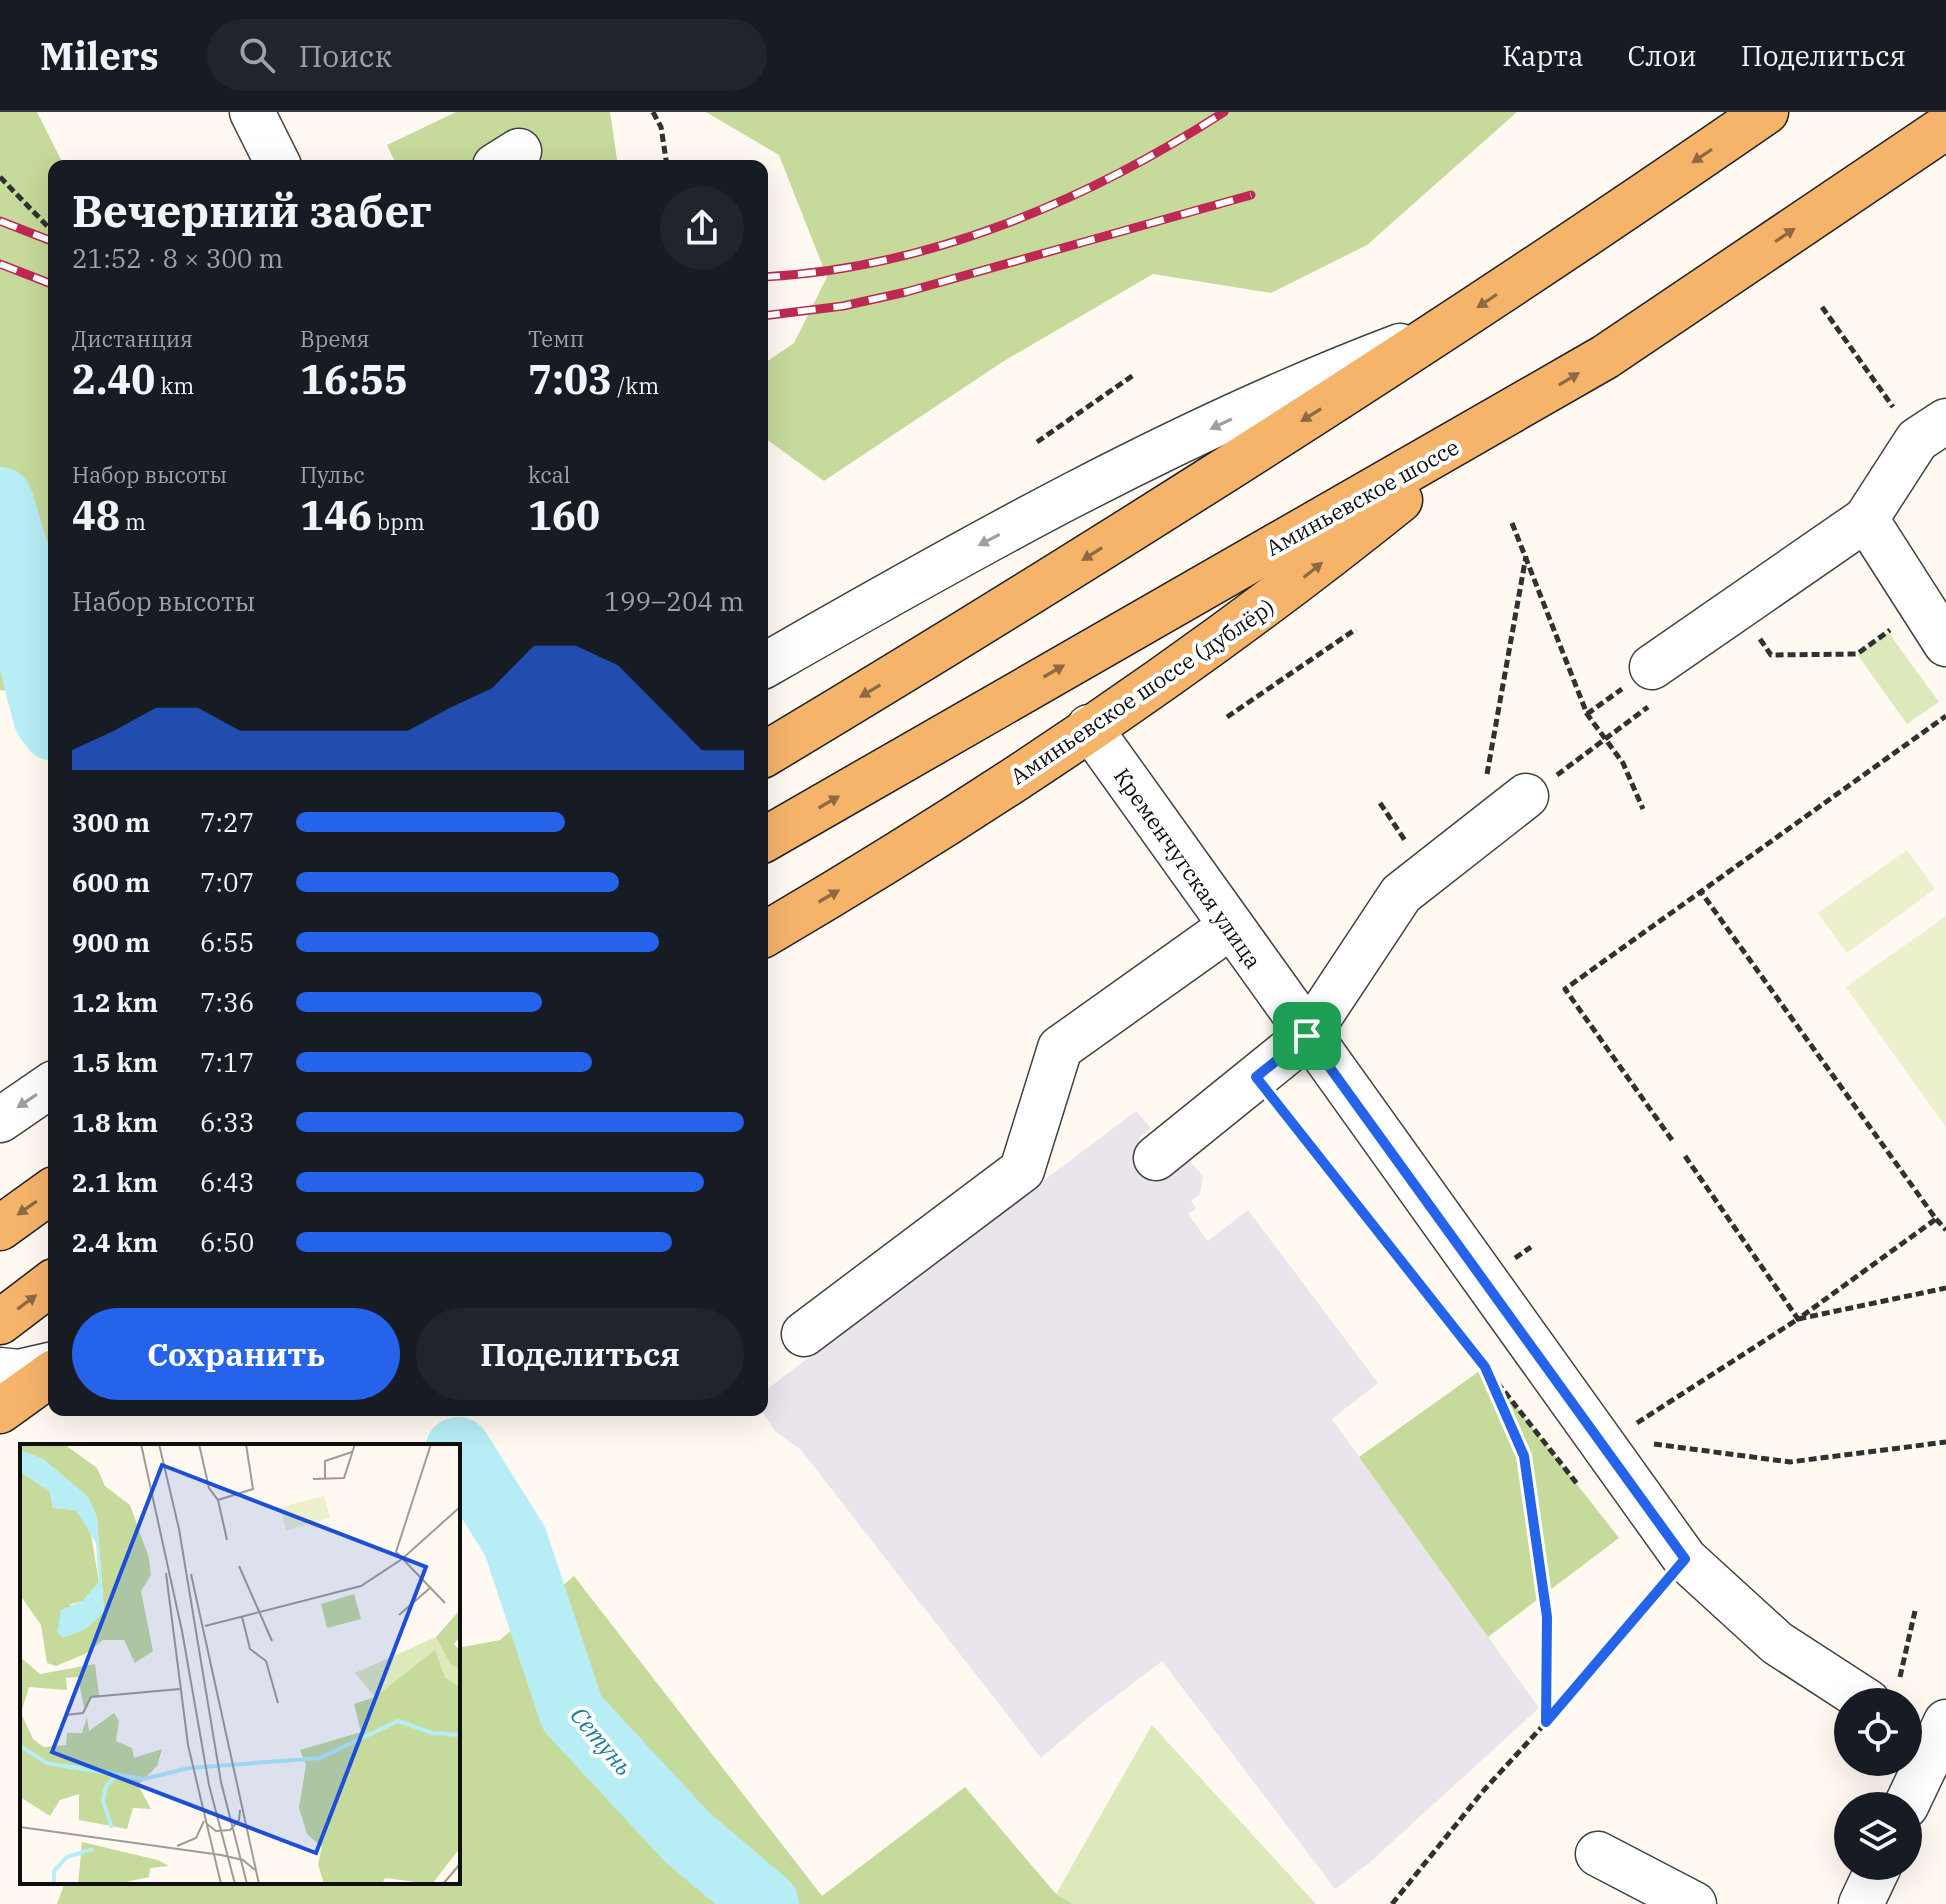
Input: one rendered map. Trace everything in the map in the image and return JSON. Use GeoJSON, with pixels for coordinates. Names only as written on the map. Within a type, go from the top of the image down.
{"type":"FeatureCollection","features":[{"type":"Feature","properties":{"kind":"main road"},"geometry":{"type":"LineString","coordinates":[[768,752],[1011,606],[1448,328],[1766,112]]}},
{"type":"Feature","properties":{"kind":"main road","name":"Аминьевское шоссе"},"geometry":{"type":"LineString","coordinates":[[768,838],[1075,659],[1502,419],[1605,357],[1946,127]]}},
{"type":"Feature","properties":{"kind":"main road","name":"Аминьевское шоссе (дублёр)"},"geometry":{"type":"LineString","coordinates":[[768,932],[914,847],[1279,597],[1502,419]]}},
{"type":"Feature","properties":{"kind":"main road"},"geometry":{"type":"LineString","coordinates":[[0,1228],[48,1193]]}},
{"type":"Feature","properties":{"kind":"main road"},"geometry":{"type":"LineString","coordinates":[[0,1322],[48,1286]]}},
{"type":"Feature","properties":{"kind":"main road"},"geometry":{"type":"LineString","coordinates":[[0,1411],[48,1376]]}},
{"type":"Feature","properties":{"kind":"street"},"geometry":{"type":"LineString","coordinates":[[252,112],[276,160]]}},
{"type":"Feature","properties":{"kind":"street"},"geometry":{"type":"LineString","coordinates":[[768,664],[910,582],[1117,473],[1329,373],[1448,328]]}},
{"type":"Feature","properties":{"kind":"street"},"geometry":{"type":"LineString","coordinates":[[1652,667],[1866,519],[1932,430]]}},
{"type":"Feature","properties":{"kind":"street"},"geometry":{"type":"LineString","coordinates":[[1866,519],[1946,644]]}},
{"type":"Feature","properties":{"kind":"street","name":"Кременчугская улица"},"geometry":{"type":"LineString","coordinates":[[1089,727],[1307,1036],[1666,1576],[1777,1643],[1873,1688]]}},
{"type":"Feature","properties":{"kind":"street"},"geometry":{"type":"LineString","coordinates":[[1156,1158],[1307,1036],[1401,894],[1541,786]]}},
{"type":"Feature","properties":{"kind":"street"},"geometry":{"type":"LineString","coordinates":[[804,1334],[1022,1170],[1060,1048],[1230,927]]}},
{"type":"Feature","properties":{"kind":"street"},"geometry":{"type":"LineString","coordinates":[[0,1120],[48,1087]]}},
{"type":"Feature","properties":{"kind":"street"},"geometry":{"type":"LineString","coordinates":[[0,1370],[19,1372],[48,1365]]}},
{"type":"Feature","properties":{"kind":"street"},"geometry":{"type":"LineString","coordinates":[[1911,1792],[1933,1736]]}},
{"type":"Feature","properties":{"kind":"street"},"geometry":{"type":"LineString","coordinates":[[1598,1854],[1694,1904]]}},
{"type":"Feature","properties":{"kind":"street"},"geometry":{"type":"LineString","coordinates":[[1861,1904],[1872,1880]]}},
{"type":"Feature","properties":{"kind":"path"},"geometry":{"type":"LineString","coordinates":[[653,112],[661,127],[666,160]]}},
{"type":"Feature","properties":{"kind":"path"},"geometry":{"type":"LineString","coordinates":[[0,177],[48,227]]}},
{"type":"Feature","properties":{"kind":"path"},"geometry":{"type":"LineString","coordinates":[[1822,307],[1932,430]]}},
{"type":"Feature","properties":{"kind":"path"},"geometry":{"type":"LineString","coordinates":[[1037,442],[1135,374]]}},
{"type":"Feature","properties":{"kind":"path"},"geometry":{"type":"LineString","coordinates":[[1512,523],[1587,714],[1623,763],[1643,809]]}},
{"type":"Feature","properties":{"kind":"path"},"geometry":{"type":"LineString","coordinates":[[1487,772],[1526,555]]}},
{"type":"Feature","properties":{"kind":"path"},"geometry":{"type":"LineString","coordinates":[[1227,717],[1356,629]]}},
{"type":"Feature","properties":{"kind":"path"},"geometry":{"type":"LineString","coordinates":[[1771,655],[1857,654],[1888,632]]}},
{"type":"Feature","properties":{"kind":"path"},"geometry":{"type":"LineString","coordinates":[[1541,786],[1650,706],[1652,667]]}},
{"type":"Feature","properties":{"kind":"path"},"geometry":{"type":"LineString","coordinates":[[1672,1140],[1565,989],[1946,716]]}},
{"type":"Feature","properties":{"kind":"path"},"geometry":{"type":"LineString","coordinates":[[1701,892],[1946,1230]]}},
{"type":"Feature","properties":{"kind":"path"},"geometry":{"type":"LineString","coordinates":[[1256,1077],[1581,1489]]}},
{"type":"Feature","properties":{"kind":"path"},"geometry":{"type":"LineString","coordinates":[[1685,1156],[1798,1319]]}},
{"type":"Feature","properties":{"kind":"path"},"geometry":{"type":"LineString","coordinates":[[1637,1423],[1798,1319],[1936,1219]]}},
{"type":"Feature","properties":{"kind":"path"},"geometry":{"type":"LineString","coordinates":[[1508,1244],[1526,1270]]}},
{"type":"Feature","properties":{"kind":"path"},"geometry":{"type":"LineString","coordinates":[[1517,1257],[1531,1247]]}},
{"type":"Feature","properties":{"kind":"path"},"geometry":{"type":"LineString","coordinates":[[1798,1319],[1946,1288]]}},
{"type":"Feature","properties":{"kind":"path"},"geometry":{"type":"LineString","coordinates":[[1485,1367],[1524,1456],[1547,1617],[1546,1722]]}},
{"type":"Feature","properties":{"kind":"path"},"geometry":{"type":"LineString","coordinates":[[1628,1410],[1661,1456]]}},
{"type":"Feature","properties":{"kind":"path"},"geometry":{"type":"LineString","coordinates":[[1652,1444],[1790,1462],[1946,1442]]}},
{"type":"Feature","properties":{"kind":"path"},"geometry":{"type":"LineString","coordinates":[[1392,1904],[1484,1790],[1546,1722],[1666,1576]]}},
{"type":"Feature","properties":{"kind":"path"},"geometry":{"type":"LineString","coordinates":[[1887,1688],[1898,1684],[1915,1611]]}},
{"type":"Feature","properties":{"kind":"shaded area"},"geometry":{"type":"Polygon","coordinates":[[[1136,1111],[1151,1128],[1139,1138],[1170,1176],[1190,1161],[1203,1176],[1200,1194],[1191,1201],[1196,1208],[1188,1214],[1208,1241],[1248,1210],[1378,1383],[1332,1419],[1539,1708],[1368,1864],[1335,1889],[1162,1661],[1041,1758],[801,1450],[776,1432],[765,1416],[768,1416],[768,1388],[1136,1111]]]}},
{"type":"Feature","properties":{"kind":"green space"},"geometry":{"type":"Polygon","coordinates":[[[0,112],[37,112],[61,160],[48,160],[48,696],[0,690],[0,112]]]}},
{"type":"Feature","properties":{"kind":"green space"},"geometry":{"type":"Polygon","coordinates":[[[456,112],[610,112],[617,160],[394,160],[387,145],[456,112]]]}},
{"type":"Feature","properties":{"kind":"green space"},"geometry":{"type":"Polygon","coordinates":[[[706,112],[1517,112],[1367,245],[1271,293],[1153,274],[1004,361],[824,481],[768,440],[768,361],[794,343],[827,277],[779,155],[706,112]]]}},
{"type":"Feature","properties":{"kind":"green space"},"geometry":{"type":"Polygon","coordinates":[[[1888,632],[1939,702],[1907,724],[1857,654],[1888,632]]]}},
{"type":"Feature","properties":{"kind":"green space"},"geometry":{"type":"Polygon","coordinates":[[[1907,850],[1935,889],[1847,953],[1818,913],[1907,850]]]}},
{"type":"Feature","properties":{"kind":"green space"},"geometry":{"type":"Polygon","coordinates":[[[1946,916],[1946,1127],[1846,987],[1946,916]]]}},
{"type":"Feature","properties":{"kind":"green space"},"geometry":{"type":"Polygon","coordinates":[[[1485,1367],[1619,1538],[1488,1637],[1359,1457],[1485,1367]]]}},
{"type":"Feature","properties":{"kind":"green space"},"geometry":{"type":"Polygon","coordinates":[[[574,1576],[822,1896],[965,1787],[1056,1894],[1073,1904],[57,1904],[64,1884],[460,1884],[460,1648],[500,1640],[574,1576]]]}},
{"type":"Feature","properties":{"kind":"green space"},"geometry":{"type":"Polygon","coordinates":[[[1152,1725],[1316,1904],[1073,1904],[1056,1894],[1152,1725]]]}},
{"type":"Feature","properties":{"kind":"waterway","name":"Сетунь"},"geometry":{"type":"LineString","coordinates":[[0,500],[16,552],[26,639],[48,720]]}},
{"type":"Feature","properties":{"kind":"waterway","name":"Сетунь"},"geometry":{"type":"LineString","coordinates":[[460,1453],[515,1541],[572,1713],[687,1837],[766,1904]]}},
{"type":"Feature","properties":{"kind":"railway"},"geometry":{"type":"LineString","coordinates":[[768,276],[824,271],[885,260],[1004,224],[1118,174],[1224,112]]}},
{"type":"Feature","properties":{"kind":"railway"},"geometry":{"type":"LineString","coordinates":[[768,315],[843,306],[906,292],[1251,195]]}},
{"type":"Feature","properties":{"kind":"railway"},"geometry":{"type":"LineString","coordinates":[[0,221],[48,240]]}},
{"type":"Feature","properties":{"kind":"railway"},"geometry":{"type":"LineString","coordinates":[[0,264],[48,283]]}},
{"type":"Feature","properties":{"kind":"route"},"geometry":{"type":"LineString","coordinates":[[1307,1036],[1685,1559],[1595,1669],[1546,1722],[1547,1617],[1524,1456],[1485,1367],[1256,1077],[1307,1036]]}}]}
